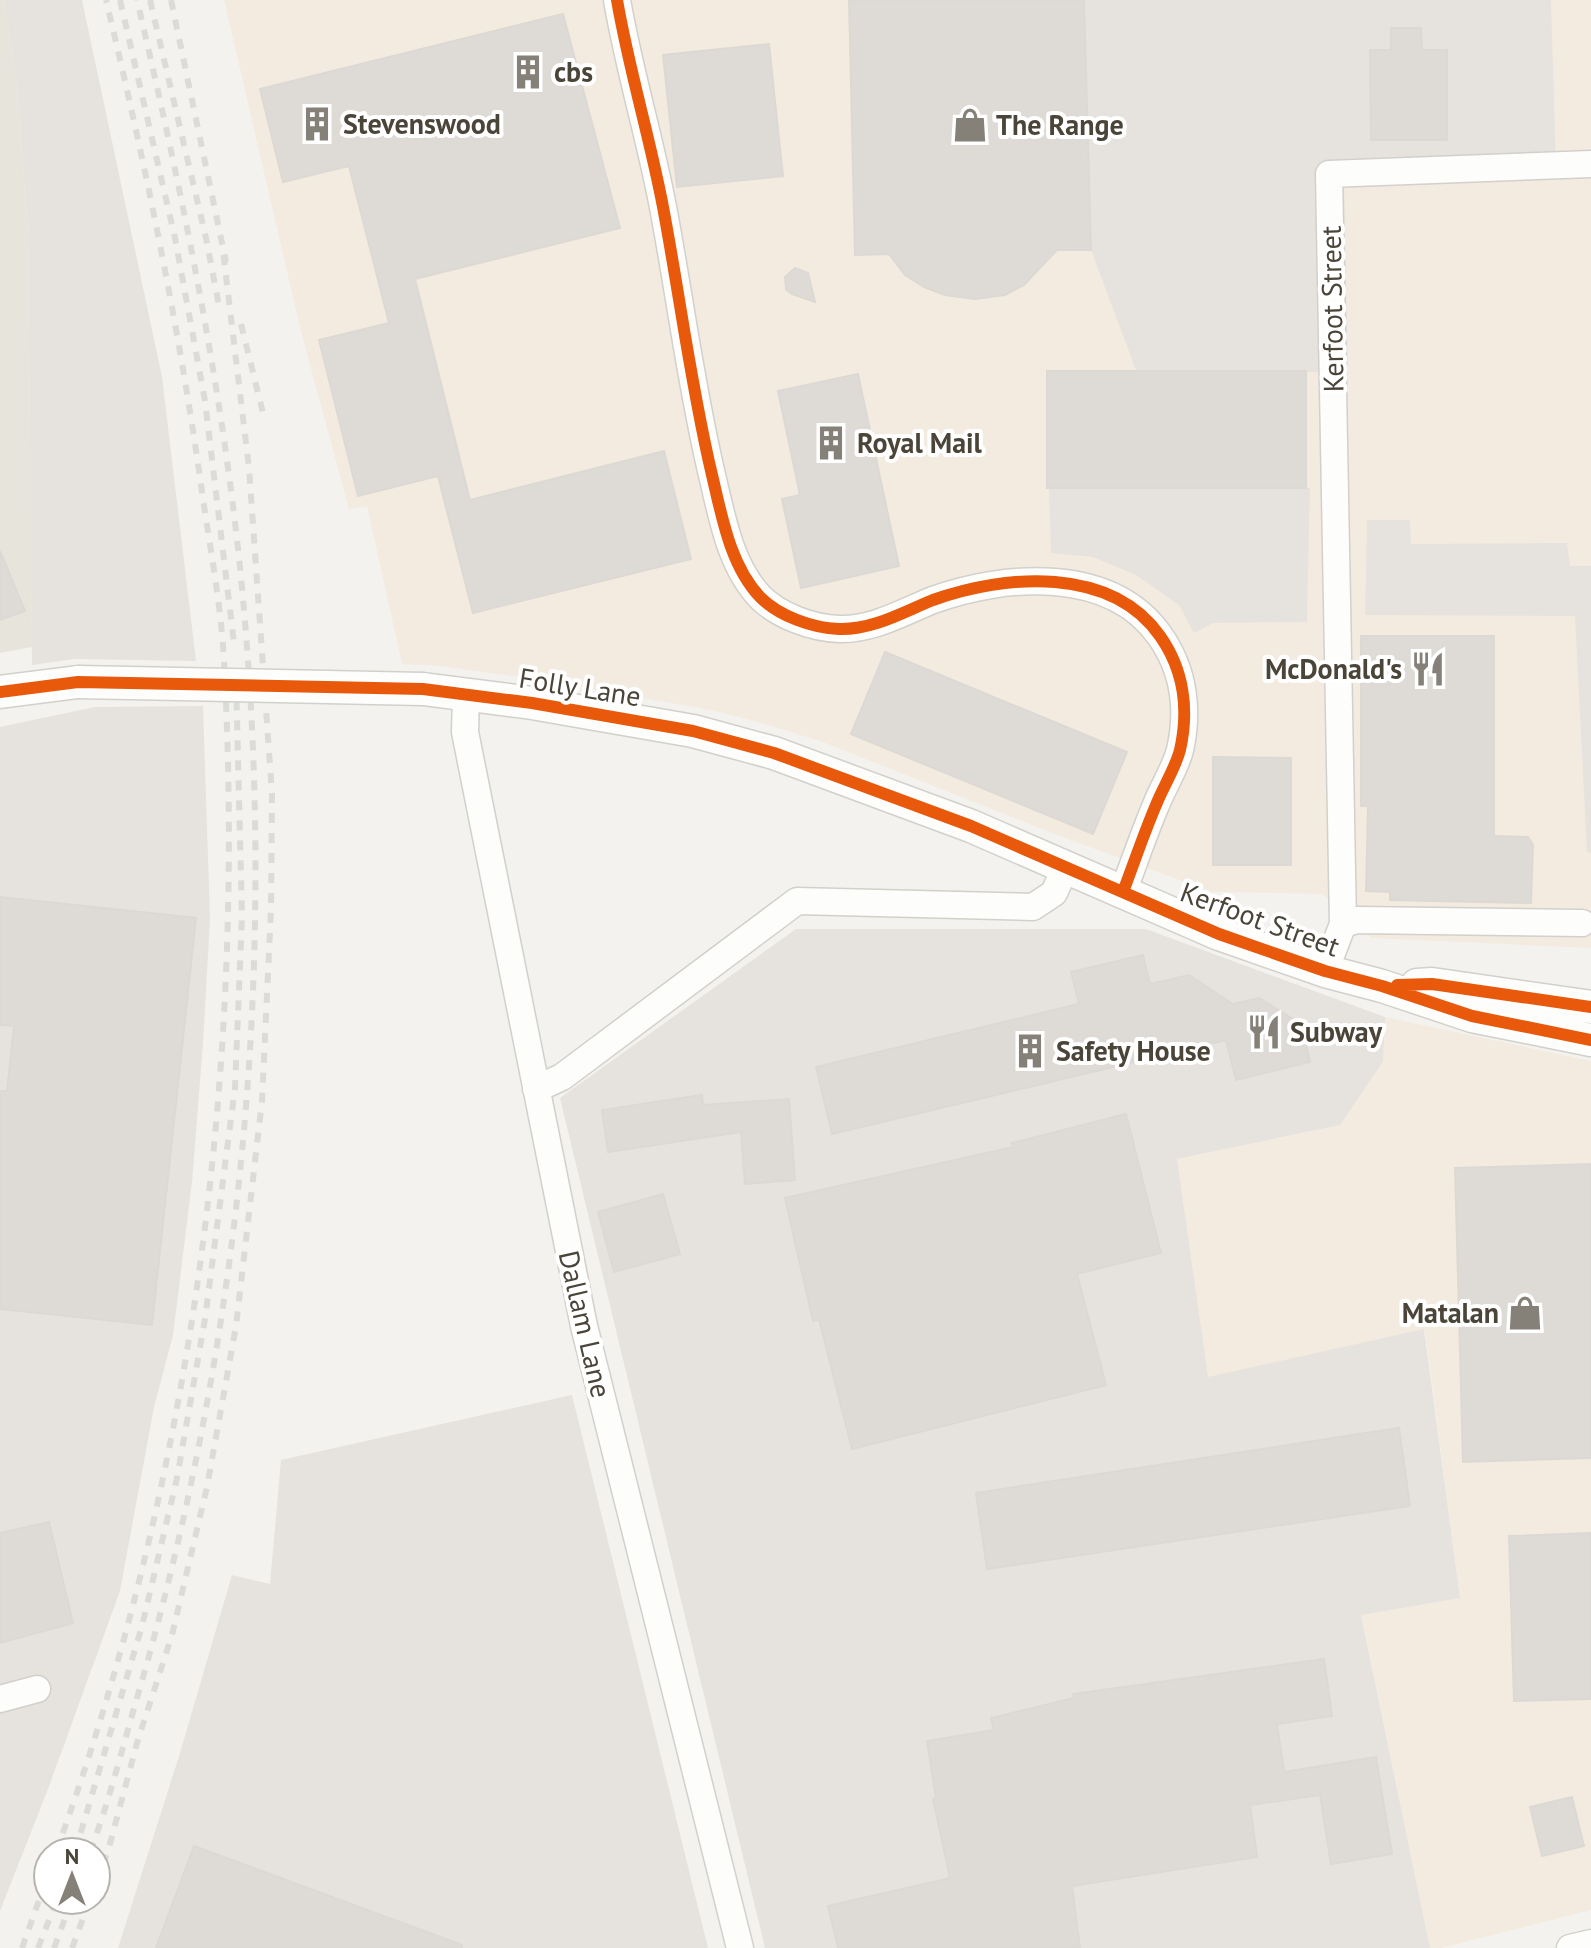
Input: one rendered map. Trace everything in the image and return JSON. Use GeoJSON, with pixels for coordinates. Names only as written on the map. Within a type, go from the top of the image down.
{"type":"FeatureCollection","features":[{"type":"Feature","properties":{"kind":"street"},"geometry":{"type":"LineString","coordinates":[[617,0],[660,194],[701,425],[723,520],[746,580],[763,600],[784,614],[807,623],[839,629],[870,625],[961,592],[1030,582],[1085,586],[1138,612],[1169,649],[1180,678],[1185,709],[1179,753],[1155,806],[1123,892]]}},
{"type":"Feature","properties":{"kind":"street","name":"Kerfoot Street"},"geometry":{"type":"LineString","coordinates":[[1325,971],[1343,924],[1329,174],[1591,164]]}},
{"type":"Feature","properties":{"kind":"street","name":"Folly Lane"},"geometry":{"type":"LineString","coordinates":[[0,692],[78,682],[423,689],[693,731],[774,753],[971,826],[1123,892]]}},
{"type":"Feature","properties":{"kind":"street","name":"Dallam Lane"},"geometry":{"type":"LineString","coordinates":[[466,694],[465,732],[584,1326],[740,1948]]}},
{"type":"Feature","properties":{"kind":"street"},"geometry":{"type":"LineString","coordinates":[[536,1089],[562,1077],[797,901],[1033,907],[1054,893],[1065,868]]}},
{"type":"Feature","properties":{"kind":"street","name":"Kerfoot Street"},"geometry":{"type":"LineString","coordinates":[[1123,892],[1219,934],[1325,971],[1472,1016],[1591,1040]]}},
{"type":"Feature","properties":{"kind":"street","name":"Kerfoot Street"},"geometry":{"type":"LineString","coordinates":[[1343,924],[1357,920],[1582,923]]}},
{"type":"Feature","properties":{"kind":"street"},"geometry":{"type":"LineString","coordinates":[[1432,984],[1483,979],[1591,991]]}},
{"type":"Feature","properties":{"kind":"street","name":"Kerfoot Street"},"geometry":{"type":"LineString","coordinates":[[1382,986],[1432,984],[1591,1007]]}},
{"type":"Feature","properties":{"kind":"street"},"geometry":{"type":"LineString","coordinates":[[0,1699],[37,1689]]}},
{"type":"Feature","properties":{"kind":"street"},"geometry":{"type":"LineString","coordinates":[[1570,1948],[1591,1943]]}},
{"type":"Feature","properties":{"kind":"shaded area"},"geometry":{"type":"Polygon","coordinates":[[[0,0],[4,0],[17,88],[28,232],[32,647],[0,653],[0,0]]]}},
{"type":"Feature","properties":{"kind":"shaded area"},"geometry":{"type":"Polygon","coordinates":[[[4,0],[82,0],[162,377],[196,661],[75,659],[32,665],[28,232],[17,88],[4,0]]]}},
{"type":"Feature","properties":{"kind":"shaded area"},"geometry":{"type":"Polygon","coordinates":[[[224,0],[1591,0],[1591,948],[1371,938],[1322,894],[1212,892],[1057,835],[820,741],[761,723],[716,711],[547,681],[440,666],[402,664],[367,506],[349,509],[301,332],[224,0]]]}},
{"type":"Feature","properties":{"kind":"shaded area"},"geometry":{"type":"Polygon","coordinates":[[[1084,0],[1551,0],[1556,168],[1344,180],[1348,372],[1137,373],[1091,250],[1084,0]]]}},
{"type":"Feature","properties":{"kind":"shaded area"},"geometry":{"type":"Polygon","coordinates":[[[1049,487],[1310,488],[1307,622],[1213,623],[1194,633],[1179,605],[1136,575],[1093,557],[1051,553],[1049,487]]]}},
{"type":"Feature","properties":{"kind":"shaded area"},"geometry":{"type":"Polygon","coordinates":[[[1367,520],[1410,520],[1411,544],[1567,543],[1570,566],[1591,566],[1591,853],[1587,852],[1575,616],[1365,615],[1367,520]]]}},
{"type":"Feature","properties":{"kind":"shaded area"},"geometry":{"type":"Polygon","coordinates":[[[203,706],[210,919],[192,1182],[173,1335],[154,1407],[120,1591],[0,1911],[0,727],[95,707],[203,706]]]}},
{"type":"Feature","properties":{"kind":"shaded area"},"geometry":{"type":"Polygon","coordinates":[[[796,929],[1146,929],[1385,1017],[1383,1062],[1340,1125],[1177,1159],[1208,1377],[1424,1329],[1460,1598],[1361,1615],[1430,1948],[765,1948],[560,1098],[796,929]]]}},
{"type":"Feature","properties":{"kind":"shaded area"},"geometry":{"type":"Polygon","coordinates":[[[1385,1017],[1591,1061],[1591,1910],[1441,1948],[1430,1948],[1361,1614],[1460,1598],[1425,1330],[1207,1378],[1177,1159],[1340,1125],[1383,1063],[1385,1017]]]}},
{"type":"Feature","properties":{"kind":"shaded area"},"geometry":{"type":"Polygon","coordinates":[[[572,1395],[708,1948],[118,1948],[232,1575],[270,1584],[281,1460],[572,1395]]]}},
{"type":"Feature","properties":{"kind":"building","name":"The Range"},"geometry":{"type":"Polygon","coordinates":[[[849,0],[1084,0],[1091,250],[1057,250],[1024,285],[1005,295],[975,299],[945,295],[924,287],[905,275],[889,254],[855,255],[849,0]]]}},
{"type":"Feature","properties":{"kind":"building"},"geometry":{"type":"Polygon","coordinates":[[[563,14],[620,228],[415,279],[470,500],[664,451],[691,559],[473,613],[438,476],[358,496],[319,340],[389,323],[349,166],[283,182],[260,89],[563,14]]]}},
{"type":"Feature","properties":{"kind":"building"},"geometry":{"type":"Polygon","coordinates":[[[1391,28],[1421,28],[1422,50],[1447,50],[1447,140],[1371,140],[1370,50],[1391,50],[1391,28]]]}},
{"type":"Feature","properties":{"kind":"building"},"geometry":{"type":"Polygon","coordinates":[[[769,44],[783,176],[677,187],[663,55],[769,44]]]}},
{"type":"Feature","properties":{"kind":"building"},"geometry":{"type":"Polygon","coordinates":[[[795,268],[808,273],[815,302],[786,289],[785,277],[795,268]]]}},
{"type":"Feature","properties":{"kind":"building"},"geometry":{"type":"Polygon","coordinates":[[[1047,371],[1306,371],[1306,488],[1047,488],[1047,371]]]}},
{"type":"Feature","properties":{"kind":"building","name":"Royal Mail"},"geometry":{"type":"Polygon","coordinates":[[[858,374],[899,566],[801,588],[782,499],[800,495],[778,391],[858,374]]]}},
{"type":"Feature","properties":{"kind":"building"},"geometry":{"type":"Polygon","coordinates":[[[0,551],[25,611],[0,620],[0,551]]]}},
{"type":"Feature","properties":{"kind":"building"},"geometry":{"type":"Polygon","coordinates":[[[1361,636],[1494,636],[1494,836],[1528,837],[1533,845],[1531,903],[1390,900],[1390,892],[1366,891],[1368,806],[1361,806],[1361,636]]]}},
{"type":"Feature","properties":{"kind":"building"},"geometry":{"type":"Polygon","coordinates":[[[885,652],[1127,752],[1093,834],[851,734],[885,652]]]}},
{"type":"Feature","properties":{"kind":"building"},"geometry":{"type":"Polygon","coordinates":[[[1213,757],[1291,758],[1291,865],[1213,865],[1213,757]]]}},
{"type":"Feature","properties":{"kind":"building"},"geometry":{"type":"Polygon","coordinates":[[[0,897],[196,918],[152,1325],[0,1309],[0,1091],[7,1091],[14,1026],[0,1025],[0,897]]]}},
{"type":"Feature","properties":{"kind":"building","name":"Safety House"},"geometry":{"type":"Polygon","coordinates":[[[1143,955],[1150,984],[1189,975],[1233,1004],[1259,998],[1301,1024],[1310,1062],[1236,1080],[1226,1040],[832,1134],[816,1067],[1079,1004],[1071,972],[1143,955]]]}},
{"type":"Feature","properties":{"kind":"building"},"geometry":{"type":"Polygon","coordinates":[[[702,1095],[703,1105],[789,1099],[795,1180],[745,1184],[741,1132],[608,1152],[602,1110],[702,1095]]]}},
{"type":"Feature","properties":{"kind":"building"},"geometry":{"type":"Polygon","coordinates":[[[1126,1114],[1161,1253],[1077,1274],[1106,1385],[852,1449],[819,1319],[813,1321],[785,1198],[1013,1147],[1012,1143],[1126,1114]]]}},
{"type":"Feature","properties":{"kind":"building","name":"Matalan"},"geometry":{"type":"Polygon","coordinates":[[[1591,1164],[1591,1458],[1463,1462],[1455,1168],[1591,1164]]]}},
{"type":"Feature","properties":{"kind":"building"},"geometry":{"type":"Polygon","coordinates":[[[663,1194],[680,1254],[614,1272],[598,1212],[663,1194]]]}},
{"type":"Feature","properties":{"kind":"building"},"geometry":{"type":"Polygon","coordinates":[[[1399,1428],[1410,1506],[987,1569],[976,1493],[1399,1428]]]}},
{"type":"Feature","properties":{"kind":"building"},"geometry":{"type":"Polygon","coordinates":[[[49,1522],[73,1623],[0,1643],[0,1533],[49,1522]]]}},
{"type":"Feature","properties":{"kind":"building"},"geometry":{"type":"Polygon","coordinates":[[[1591,1533],[1591,1699],[1514,1701],[1509,1536],[1591,1533]]]}},
{"type":"Feature","properties":{"kind":"building"},"geometry":{"type":"Polygon","coordinates":[[[1324,1659],[1332,1716],[1277,1724],[1284,1772],[1376,1757],[1392,1854],[1331,1864],[1320,1795],[1250,1805],[1257,1857],[1072,1886],[1080,1948],[838,1948],[828,1906],[950,1878],[933,1799],[936,1798],[927,1741],[994,1730],[991,1718],[1074,1698],[1073,1694],[1324,1659]]]}},
{"type":"Feature","properties":{"kind":"building"},"geometry":{"type":"Polygon","coordinates":[[[1572,1797],[1584,1846],[1542,1856],[1530,1807],[1572,1797]]]}},
{"type":"Feature","properties":{"kind":"building"},"geometry":{"type":"Polygon","coordinates":[[[194,1846],[462,1945],[462,1948],[156,1948],[194,1846]]]}},
{"type":"Feature","properties":{"kind":"railway"},"geometry":{"type":"LineString","coordinates":[[61,1836],[104,1709],[144,1563],[176,1415],[200,1265],[217,1114],[226,963],[229,812],[224,661],[218,597],[172,306],[106,0]]}},
{"type":"Feature","properties":{"kind":"railway"},"geometry":{"type":"LineString","coordinates":[[120,0],[175,238],[205,401],[234,643]]}},
{"type":"Feature","properties":{"kind":"railway"},"geometry":{"type":"LineString","coordinates":[[95,1836],[171,1572],[199,1444],[222,1315],[239,1185],[250,1054],[255,923],[254,792],[248,661],[232,494],[191,246],[137,0]]}},
{"type":"Feature","properties":{"kind":"railway"},"geometry":{"type":"LineString","coordinates":[[150,0],[220,311]]}},
{"type":"Feature","properties":{"kind":"railway"},"geometry":{"type":"LineString","coordinates":[[171,0],[226,262]]}},
{"type":"Feature","properties":{"kind":"railway"},"geometry":{"type":"LineString","coordinates":[[112,1836],[137,1743],[172,1635],[207,1487],[236,1326],[262,1101],[271,909],[272,794],[249,468],[223,251]]}},
{"type":"Feature","properties":{"kind":"railway"},"geometry":{"type":"LineString","coordinates":[[241,324],[264,417]]}},
{"type":"Feature","properties":{"kind":"railway"},"geometry":{"type":"LineString","coordinates":[[80,1836],[142,1626],[177,1478],[205,1319],[235,1088],[242,916],[236,679]]}},
{"type":"Feature","properties":{"kind":"railway"},"geometry":{"type":"LineString","coordinates":[[22,1948],[33,1916]]}},
{"type":"Feature","properties":{"kind":"railway"},"geometry":{"type":"LineString","coordinates":[[38,1948],[51,1916]]}},
{"type":"Feature","properties":{"kind":"railway"},"geometry":{"type":"LineString","coordinates":[[54,1948],[66,1916]]}},
{"type":"Feature","properties":{"kind":"railway"},"geometry":{"type":"LineString","coordinates":[[72,1948],[84,1916]]}},
{"type":"Feature","properties":{"kind":"cycle path"},"geometry":{"type":"LineString","coordinates":[[617,0],[663,207],[705,442],[724,524],[741,570],[760,597],[777,610],[796,620],[829,628],[864,627],[961,591],[1024,582],[1055,582],[1086,587],[1114,597],[1139,613],[1160,636],[1175,663],[1182,691],[1184,720],[1178,757],[1123,892]]}},
{"type":"Feature","properties":{"kind":"cycle path"},"geometry":{"type":"LineString","coordinates":[[0,692],[78,682],[423,689],[532,703],[693,731],[774,753],[971,826],[1219,934],[1325,971],[1472,1016],[1591,1040]]}},
{"type":"Feature","properties":{"kind":"cycle path"},"geometry":{"type":"LineString","coordinates":[[1397,985],[1432,984],[1591,1007]]}},
{"type":"Feature","properties":{"kind":"place","name":"cbs"},"geometry":{"type":"Point","coordinates":[528,72]}},
{"type":"Feature","properties":{"kind":"place","name":"Stevenswood"},"geometry":{"type":"Point","coordinates":[317,124]}},
{"type":"Feature","properties":{"kind":"place","name":"The Range"},"geometry":{"type":"Point","coordinates":[970,125]}},
{"type":"Feature","properties":{"kind":"place","name":"Royal Mail"},"geometry":{"type":"Point","coordinates":[831,443]}},
{"type":"Feature","properties":{"kind":"place","name":"McDonald's"},"geometry":{"type":"Point","coordinates":[1428,669]}},
{"type":"Feature","properties":{"kind":"place","name":"Subway"},"geometry":{"type":"Point","coordinates":[1264,1032]}},
{"type":"Feature","properties":{"kind":"place","name":"Safety House"},"geometry":{"type":"Point","coordinates":[1030,1051]}},
{"type":"Feature","properties":{"kind":"place","name":"Matalan"},"geometry":{"type":"Point","coordinates":[1525,1313]}}]}
